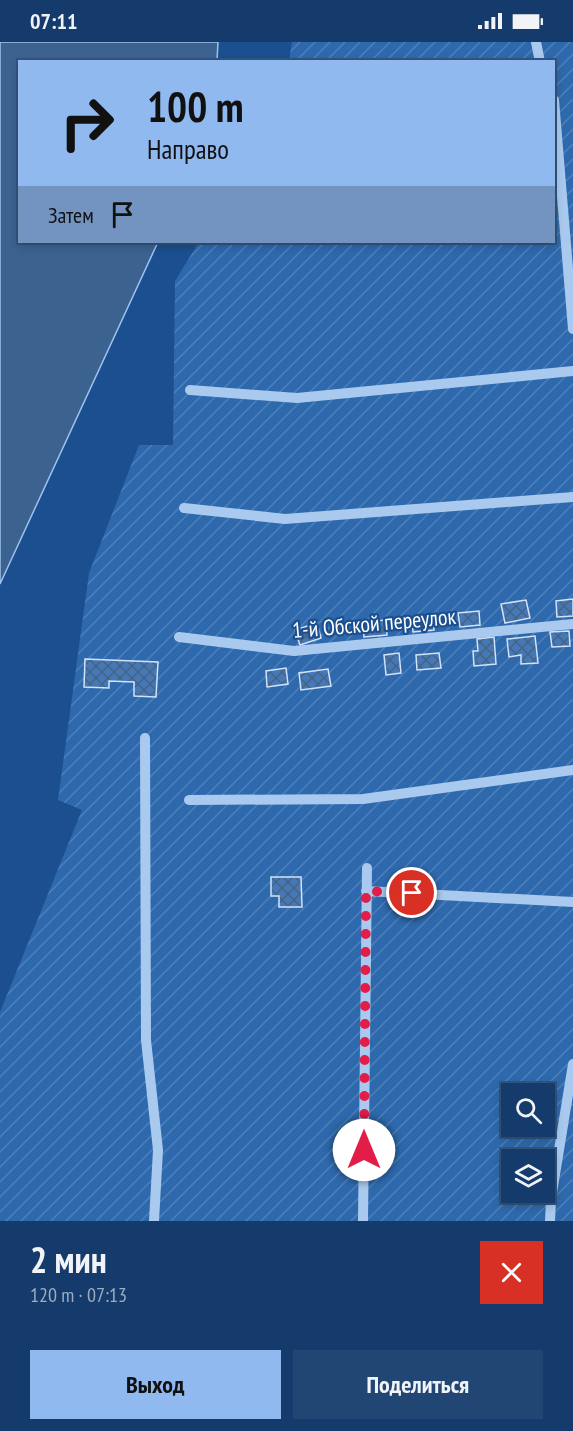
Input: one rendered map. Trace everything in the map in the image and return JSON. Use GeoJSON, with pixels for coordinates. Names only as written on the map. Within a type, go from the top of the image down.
{"type":"FeatureCollection","features":[{"type":"Feature","properties":{"kind":"street"},"geometry":{"type":"LineString","coordinates":[[536,42],[540,60]]}},
{"type":"Feature","properties":{"kind":"street"},"geometry":{"type":"LineString","coordinates":[[555,112],[573,328]]}},
{"type":"Feature","properties":{"kind":"street"},"geometry":{"type":"LineString","coordinates":[[190,390],[297,398],[573,371]]}},
{"type":"Feature","properties":{"kind":"street"},"geometry":{"type":"LineString","coordinates":[[184,508],[285,519],[573,496]]}},
{"type":"Feature","properties":{"kind":"street","name":"1-й Обской переулок"},"geometry":{"type":"LineString","coordinates":[[179,637],[294,651],[573,624]]}},
{"type":"Feature","properties":{"kind":"street"},"geometry":{"type":"LineString","coordinates":[[145,738],[146,1040],[158,1150],[154,1221]]}},
{"type":"Feature","properties":{"kind":"street"},"geometry":{"type":"LineString","coordinates":[[189,800],[363,799],[573,770]]}},
{"type":"Feature","properties":{"kind":"street"},"geometry":{"type":"LineString","coordinates":[[363,1221],[367,868]]}},
{"type":"Feature","properties":{"kind":"street"},"geometry":{"type":"LineString","coordinates":[[366,891],[573,902]]}},
{"type":"Feature","properties":{"kind":"street"},"geometry":{"type":"LineString","coordinates":[[550,1221],[551,1199],[573,1064]]}},
{"type":"Feature","properties":{"kind":"shaded area"},"geometry":{"type":"Polygon","coordinates":[[[0,42],[218,42],[217,60],[18,60],[18,243],[158,243],[0,584],[0,42]]]}},
{"type":"Feature","properties":{"kind":"shaded area"},"geometry":{"type":"Polygon","coordinates":[[[292,42],[573,42],[573,1221],[0,1221],[0,1012],[82,810],[58,800],[89,573],[139,445],[173,445],[175,281],[198,243],[555,243],[555,60],[289,60],[292,42]]]}},
{"type":"Feature","properties":{"kind":"building"},"geometry":{"type":"Polygon","coordinates":[[[573,599],[573,616],[557,617],[556,601],[573,599]]]}},
{"type":"Feature","properties":{"kind":"building"},"geometry":{"type":"Polygon","coordinates":[[[526,600],[530,618],[505,623],[501,604],[526,600]]]}},
{"type":"Feature","properties":{"kind":"building"},"geometry":{"type":"Polygon","coordinates":[[[479,611],[480,625],[460,627],[458,613],[479,611]]]}},
{"type":"Feature","properties":{"kind":"building"},"geometry":{"type":"Polygon","coordinates":[[[433,616],[434,630],[413,632],[412,618],[433,616]]]}},
{"type":"Feature","properties":{"kind":"building"},"geometry":{"type":"Polygon","coordinates":[[[386,620],[387,635],[364,637],[363,622],[386,620]]]}},
{"type":"Feature","properties":{"kind":"building"},"geometry":{"type":"Polygon","coordinates":[[[317,623],[321,638],[300,645],[295,630],[317,623]]]}},
{"type":"Feature","properties":{"kind":"building"},"geometry":{"type":"Polygon","coordinates":[[[569,631],[570,646],[552,647],[550,632],[569,631]]]}},
{"type":"Feature","properties":{"kind":"building"},"geometry":{"type":"Polygon","coordinates":[[[535,636],[538,663],[521,664],[521,655],[509,657],[507,639],[535,636]]]}},
{"type":"Feature","properties":{"kind":"building"},"geometry":{"type":"Polygon","coordinates":[[[494,637],[496,664],[474,666],[473,651],[478,651],[477,639],[494,637]]]}},
{"type":"Feature","properties":{"kind":"building"},"geometry":{"type":"Polygon","coordinates":[[[399,653],[401,673],[386,675],[384,655],[399,653]]]}},
{"type":"Feature","properties":{"kind":"building"},"geometry":{"type":"Polygon","coordinates":[[[439,653],[441,668],[417,670],[416,655],[439,653]]]}},
{"type":"Feature","properties":{"kind":"building"},"geometry":{"type":"Polygon","coordinates":[[[85,659],[158,662],[156,697],[134,696],[134,682],[109,681],[109,688],[84,687],[85,659]]]}},
{"type":"Feature","properties":{"kind":"building"},"geometry":{"type":"Polygon","coordinates":[[[286,668],[288,684],[267,687],[266,671],[286,668]]]}},
{"type":"Feature","properties":{"kind":"building"},"geometry":{"type":"Polygon","coordinates":[[[328,669],[331,686],[301,690],[299,673],[328,669]]]}},
{"type":"Feature","properties":{"kind":"building"},"geometry":{"type":"Polygon","coordinates":[[[271,877],[301,877],[302,907],[279,907],[279,896],[271,896],[271,877]]]}},
{"type":"Feature","properties":{"kind":"route"},"geometry":{"type":"LineString","coordinates":[[364,1150],[366,891],[412,893]]}}]}
